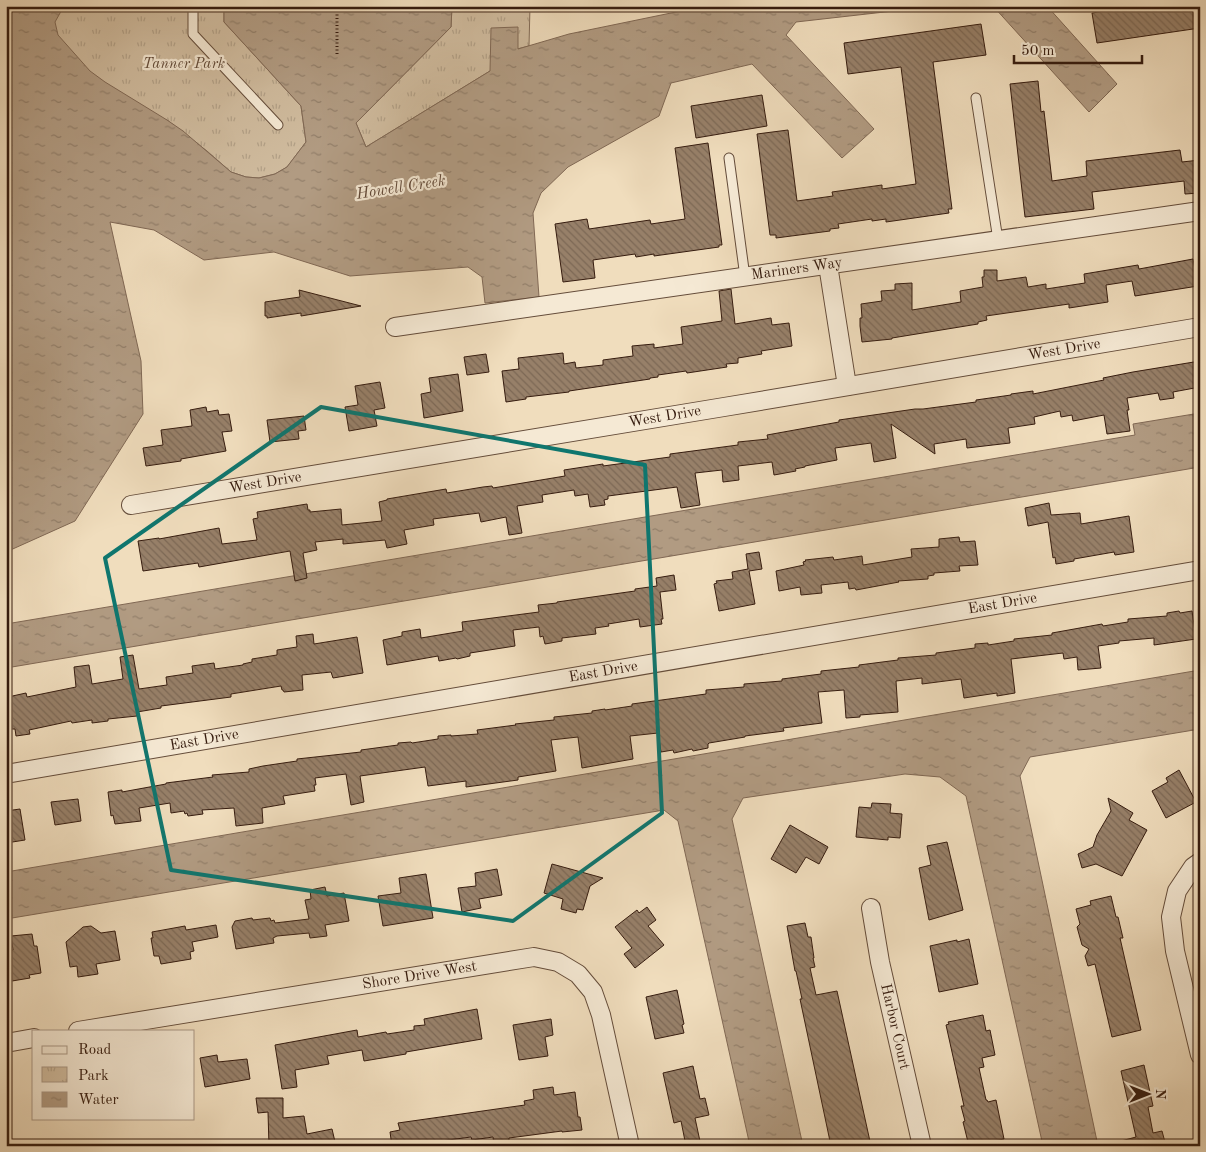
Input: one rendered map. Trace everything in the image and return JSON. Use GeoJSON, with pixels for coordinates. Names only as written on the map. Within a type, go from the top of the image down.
{"type":"FeatureCollection","features":[{"type":"Feature","properties":{"kind":"street","name":"Mariners Way"},"geometry":{"type":"LineString","coordinates":[[395,327],[1200,211]]}},
{"type":"Feature","properties":{"kind":"street"},"geometry":{"type":"LineString","coordinates":[[828,265],[847,386]]}},
{"type":"Feature","properties":{"kind":"street","name":"West Drive"},"geometry":{"type":"LineString","coordinates":[[131,504],[1200,327]]}},
{"type":"Feature","properties":{"kind":"street","name":"East Drive"},"geometry":{"type":"LineString","coordinates":[[6,774],[1200,570]]}},
{"type":"Feature","properties":{"kind":"street"},"geometry":{"type":"LineString","coordinates":[[1200,862],[1193,867],[1177,891],[1171,917],[1176,951],[1200,1055]]}},
{"type":"Feature","properties":{"kind":"street","name":"Harbor Court"},"geometry":{"type":"LineString","coordinates":[[871,908],[880,962],[922,1146]]}},
{"type":"Feature","properties":{"kind":"street","name":"Shore Drive West"},"geometry":{"type":"LineString","coordinates":[[84,1030],[534,957],[558,962],[578,974],[593,992],[601,1015],[630,1146]]}},
{"type":"Feature","properties":{"kind":"street"},"geometry":{"type":"LineString","coordinates":[[6,1043],[32,1038]]}},
{"type":"Feature","properties":{"kind":"lane"},"geometry":{"type":"LineString","coordinates":[[193,6],[193,34],[278,125]]}},
{"type":"Feature","properties":{"kind":"lane"},"geometry":{"type":"LineString","coordinates":[[976,98],[998,240]]}},
{"type":"Feature","properties":{"kind":"lane"},"geometry":{"type":"LineString","coordinates":[[728,158],[745,277]]}},
{"type":"Feature","properties":{"kind":"path"},"geometry":{"type":"LineString","coordinates":[[337,6],[337,54]]}},
{"type":"Feature","properties":{"kind":"highlighted area"},"geometry":{"type":"Polygon","coordinates":[[[321,407],[645,465],[662,813],[513,921],[171,870],[105,558],[321,407]]]}},
{"type":"Feature","properties":{"kind":"green space","name":"Tanner Park"},"geometry":{"type":"Polygon","coordinates":[[[6,6],[224,6],[224,22],[301,106],[306,142],[287,167],[275,174],[259,178],[246,177],[231,172],[167,120],[6,68],[6,6]]]}},
{"type":"Feature","properties":{"kind":"green space"},"geometry":{"type":"Polygon","coordinates":[[[452,6],[530,6],[529,46],[517,49],[490,71],[366,147],[356,123],[451,27],[452,6]]]}},
{"type":"Feature","properties":{"kind":"water","name":"Howell Creek"},"geometry":{"type":"Polygon","coordinates":[[[6,6],[64,6],[55,22],[58,35],[90,71],[183,131],[231,172],[246,177],[259,178],[275,174],[287,167],[306,142],[301,106],[224,22],[224,6],[452,6],[451,27],[356,123],[366,147],[490,71],[491,28],[518,27],[518,49],[569,34],[705,6],[924,6],[796,22],[786,35],[874,129],[842,158],[752,64],[671,83],[659,116],[568,167],[541,193],[533,213],[539,297],[485,303],[482,277],[468,267],[350,276],[274,252],[204,260],[154,230],[110,222],[141,361],[143,414],[75,521],[6,552],[6,6]]]}},
{"type":"Feature","properties":{"kind":"water"},"geometry":{"type":"Polygon","coordinates":[[[993,6],[1047,6],[1117,84],[1089,112],[993,6]]]}},
{"type":"Feature","properties":{"kind":"water"},"geometry":{"type":"Polygon","coordinates":[[[1200,413],[1200,467],[6,668],[6,624],[1135,435],[1133,424],[1200,413]]]}},
{"type":"Feature","properties":{"kind":"water"},"geometry":{"type":"Polygon","coordinates":[[[1200,670],[1200,729],[1030,757],[1020,776],[1098,1146],[1043,1146],[966,796],[940,777],[905,774],[743,798],[732,819],[803,1146],[750,1146],[678,821],[664,810],[6,919],[6,872],[1200,670]]]}},
{"type":"Feature","properties":{"kind":"building"},"geometry":{"type":"Polygon","coordinates":[[[1136,6],[1200,6],[1200,28],[1097,43],[1092,13],[1136,6]]]}},
{"type":"Feature","properties":{"kind":"building"},"geometry":{"type":"Polygon","coordinates":[[[981,24],[986,55],[933,62],[952,209],[948,209],[949,213],[886,222],[886,219],[872,221],[872,219],[838,224],[839,228],[830,229],[830,231],[776,238],[776,235],[770,235],[757,134],[788,130],[797,201],[833,196],[832,192],[882,185],[882,189],[916,184],[901,67],[848,74],[844,43],[981,24]]]}},
{"type":"Feature","properties":{"kind":"building"},"geometry":{"type":"Polygon","coordinates":[[[1038,81],[1041,112],[1044,111],[1052,181],[1087,176],[1086,161],[1180,150],[1182,162],[1200,160],[1200,193],[1185,194],[1184,181],[1092,192],[1094,209],[1025,217],[1010,84],[1038,81]]]}},
{"type":"Feature","properties":{"kind":"building"},"geometry":{"type":"Polygon","coordinates":[[[762,95],[767,126],[696,138],[691,106],[762,95]]]}},
{"type":"Feature","properties":{"kind":"building"},"geometry":{"type":"Polygon","coordinates":[[[708,143],[722,245],[654,256],[654,254],[636,257],[635,254],[593,260],[595,278],[563,282],[555,224],[587,219],[589,229],[650,220],[651,224],[685,219],[675,148],[708,143]]]}},
{"type":"Feature","properties":{"kind":"building"},"geometry":{"type":"Polygon","coordinates":[[[1193,259],[1198,286],[1135,296],[1132,281],[1106,285],[1108,302],[1069,308],[1069,304],[986,316],[987,320],[978,322],[978,324],[892,339],[862,342],[860,326],[860,318],[862,318],[861,304],[882,301],[881,291],[895,290],[895,284],[912,283],[912,310],[961,302],[960,291],[983,287],[982,277],[984,277],[984,270],[997,270],[997,281],[1026,277],[1028,287],[1046,284],[1046,289],[1085,283],[1084,274],[1138,265],[1139,269],[1193,259]]]}},
{"type":"Feature","properties":{"kind":"building"},"geometry":{"type":"Polygon","coordinates":[[[731,289],[735,324],[771,318],[772,325],[789,323],[792,346],[761,351],[762,354],[738,358],[738,363],[726,364],[727,367],[658,375],[658,377],[650,379],[526,397],[526,399],[506,402],[502,371],[519,369],[518,358],[563,353],[564,364],[575,362],[576,368],[603,365],[603,360],[633,356],[632,346],[654,344],[654,348],[683,344],[681,327],[722,321],[719,291],[731,289]]]}},
{"type":"Feature","properties":{"kind":"building"},"geometry":{"type":"Polygon","coordinates":[[[299,290],[361,306],[301,316],[301,313],[267,318],[265,316],[265,302],[300,297],[299,290]]]}},
{"type":"Feature","properties":{"kind":"building"},"geometry":{"type":"Polygon","coordinates":[[[486,354],[489,372],[467,375],[464,357],[486,354]]]}},
{"type":"Feature","properties":{"kind":"building"},"geometry":{"type":"Polygon","coordinates":[[[1200,361],[1200,387],[1173,392],[1174,398],[1160,400],[1158,393],[1127,398],[1130,431],[1107,434],[1104,415],[1073,421],[1072,415],[1061,417],[1060,411],[1034,417],[1035,424],[1008,428],[1010,443],[967,448],[966,439],[934,444],[935,454],[891,424],[896,458],[874,462],[871,443],[835,448],[837,460],[805,466],[795,469],[796,471],[774,475],[772,462],[738,466],[739,480],[723,482],[722,470],[695,473],[700,505],[681,508],[677,487],[608,496],[608,499],[604,500],[605,505],[590,507],[588,494],[575,496],[574,490],[542,495],[543,502],[517,506],[522,533],[509,535],[506,517],[481,522],[479,513],[433,519],[434,525],[404,530],[407,544],[387,548],[385,540],[343,544],[343,539],[315,542],[317,550],[303,553],[307,578],[295,581],[290,551],[199,567],[198,563],[143,571],[138,541],[219,528],[222,544],[257,540],[253,519],[258,518],[257,512],[307,504],[310,512],[341,509],[342,525],[382,521],[379,502],[387,499],[446,489],[447,493],[492,486],[493,488],[565,476],[564,470],[670,457],[670,454],[738,445],[738,442],[768,439],[767,435],[839,422],[839,420],[976,402],[976,400],[1033,391],[1033,394],[1104,380],[1103,378],[1133,372],[1200,361]]]}},
{"type":"Feature","properties":{"kind":"building"},"geometry":{"type":"Polygon","coordinates":[[[458,374],[463,411],[424,418],[421,394],[431,392],[429,378],[458,374]]]}},
{"type":"Feature","properties":{"kind":"building"},"geometry":{"type":"Polygon","coordinates":[[[380,382],[385,408],[374,410],[377,426],[349,431],[345,407],[358,405],[355,386],[380,382]]]}},
{"type":"Feature","properties":{"kind":"building"},"geometry":{"type":"Polygon","coordinates":[[[206,407],[207,412],[218,410],[219,415],[229,414],[232,431],[222,432],[226,451],[181,459],[181,461],[146,466],[143,448],[163,445],[161,430],[192,426],[190,410],[206,407]]]}},
{"type":"Feature","properties":{"kind":"building"},"geometry":{"type":"Polygon","coordinates":[[[304,416],[306,430],[298,431],[299,439],[270,442],[267,420],[304,416]]]}},
{"type":"Feature","properties":{"kind":"building"},"geometry":{"type":"Polygon","coordinates":[[[1049,503],[1051,515],[1080,513],[1081,524],[1129,516],[1134,552],[1115,555],[1114,552],[1056,564],[1055,557],[1053,558],[1048,522],[1028,526],[1025,508],[1049,503]]]}},
{"type":"Feature","properties":{"kind":"building"},"geometry":{"type":"Polygon","coordinates":[[[959,537],[960,542],[975,541],[978,565],[959,566],[960,571],[934,573],[934,575],[928,576],[928,579],[898,581],[856,590],[855,588],[849,589],[848,582],[821,585],[822,593],[801,595],[800,587],[779,591],[776,571],[804,565],[803,562],[805,560],[833,557],[834,560],[862,556],[863,565],[912,557],[911,549],[939,547],[939,539],[959,537]]]}},
{"type":"Feature","properties":{"kind":"building"},"geometry":{"type":"Polygon","coordinates":[[[759,552],[762,569],[749,571],[755,604],[719,611],[714,584],[717,583],[716,581],[733,579],[732,572],[748,569],[746,554],[759,552]]]}},
{"type":"Feature","properties":{"kind":"building"},"geometry":{"type":"Polygon","coordinates":[[[674,575],[676,590],[660,592],[662,624],[640,627],[639,619],[608,624],[609,626],[595,628],[596,634],[562,638],[562,641],[545,644],[543,636],[540,637],[539,627],[513,630],[515,646],[470,653],[470,656],[457,659],[439,661],[438,656],[387,665],[383,640],[402,636],[402,632],[420,629],[421,638],[463,631],[462,622],[539,612],[538,605],[635,591],[635,589],[657,586],[656,578],[674,575]]]}},
{"type":"Feature","properties":{"kind":"building"},"geometry":{"type":"Polygon","coordinates":[[[1179,611],[1180,613],[1192,611],[1196,639],[1154,645],[1154,638],[1119,641],[1119,643],[1098,646],[1101,668],[1078,670],[1077,657],[1064,659],[1063,653],[1011,659],[1015,693],[997,696],[997,693],[964,698],[961,679],[922,684],[922,678],[896,681],[898,712],[846,718],[844,690],[818,692],[822,723],[783,728],[784,731],[709,743],[708,748],[693,751],[692,749],[674,753],[673,750],[661,752],[658,733],[630,736],[633,759],[582,768],[578,737],[551,740],[556,771],[518,777],[518,780],[466,787],[466,781],[428,786],[425,767],[360,776],[364,802],[351,805],[346,774],[315,778],[315,791],[283,796],[285,804],[262,808],[263,823],[236,826],[234,808],[202,810],[203,814],[188,816],[184,811],[171,813],[170,803],[139,808],[141,821],[115,824],[113,815],[111,816],[108,792],[122,790],[122,792],[166,783],[213,777],[212,775],[249,772],[249,769],[297,761],[297,759],[361,752],[361,750],[398,745],[398,743],[438,739],[438,736],[478,734],[477,730],[554,720],[554,717],[592,713],[592,711],[632,706],[632,704],[706,694],[706,690],[782,681],[782,679],[821,674],[821,671],[859,667],[859,665],[898,660],[898,658],[936,655],[936,653],[975,648],[975,644],[988,643],[988,645],[1014,641],[1014,639],[1052,635],[1052,633],[1102,624],[1103,626],[1128,622],[1128,619],[1167,616],[1167,613],[1179,611]]]}},
{"type":"Feature","properties":{"kind":"building"},"geometry":{"type":"Polygon","coordinates":[[[313,634],[314,644],[357,637],[363,673],[333,678],[331,672],[302,675],[303,690],[284,692],[281,686],[231,694],[231,697],[161,706],[161,708],[137,712],[137,716],[108,719],[108,721],[92,723],[92,720],[72,723],[71,721],[29,730],[30,734],[16,736],[15,729],[12,729],[8,697],[26,693],[27,697],[76,687],[74,667],[89,665],[92,684],[123,679],[120,657],[133,655],[139,689],[167,685],[166,677],[193,673],[192,666],[214,663],[215,669],[243,665],[252,662],[252,659],[277,655],[277,650],[297,647],[296,636],[313,634]]]}},
{"type":"Feature","properties":{"kind":"building"},"geometry":{"type":"Polygon","coordinates":[[[1179,770],[1196,802],[1166,818],[1152,791],[1168,782],[1166,778],[1179,770]]]}},
{"type":"Feature","properties":{"kind":"building"},"geometry":{"type":"Polygon","coordinates":[[[1108,798],[1133,813],[1129,820],[1147,830],[1122,876],[1096,864],[1082,868],[1078,854],[1093,847],[1097,835],[1111,811],[1108,798]]]}},
{"type":"Feature","properties":{"kind":"building"},"geometry":{"type":"Polygon","coordinates":[[[78,799],[81,821],[55,825],[51,802],[78,799]]]}},
{"type":"Feature","properties":{"kind":"building"},"geometry":{"type":"Polygon","coordinates":[[[872,803],[891,804],[890,813],[902,814],[900,838],[888,837],[888,840],[856,837],[859,807],[871,808],[872,803]]]}},
{"type":"Feature","properties":{"kind":"building"},"geometry":{"type":"Polygon","coordinates":[[[20,809],[25,840],[6,843],[6,811],[20,809]]]}},
{"type":"Feature","properties":{"kind":"building"},"geometry":{"type":"Polygon","coordinates":[[[790,825],[828,847],[819,864],[806,857],[796,873],[771,859],[790,825]]]}},
{"type":"Feature","properties":{"kind":"building"},"geometry":{"type":"Polygon","coordinates":[[[947,842],[963,910],[929,920],[919,868],[931,865],[927,846],[947,842]]]}},
{"type":"Feature","properties":{"kind":"building"},"geometry":{"type":"Polygon","coordinates":[[[552,864],[603,878],[590,886],[583,910],[577,909],[576,913],[561,909],[563,899],[544,893],[552,864]]]}},
{"type":"Feature","properties":{"kind":"building"},"geometry":{"type":"Polygon","coordinates":[[[497,869],[502,895],[479,899],[481,908],[462,912],[458,888],[476,886],[475,873],[497,869]]]}},
{"type":"Feature","properties":{"kind":"building"},"geometry":{"type":"Polygon","coordinates":[[[426,874],[433,918],[383,926],[378,896],[401,893],[399,878],[426,874]]]}},
{"type":"Feature","properties":{"kind":"building"},"geometry":{"type":"Polygon","coordinates":[[[325,887],[327,896],[344,893],[349,921],[325,925],[327,936],[310,938],[309,933],[277,936],[273,938],[274,943],[236,949],[232,927],[235,921],[252,918],[253,920],[270,918],[275,923],[309,919],[305,900],[311,899],[310,890],[325,887]]]}},
{"type":"Feature","properties":{"kind":"building"},"geometry":{"type":"Polygon","coordinates":[[[1111,896],[1123,938],[1120,938],[1141,1030],[1112,1037],[1095,964],[1088,966],[1085,956],[1089,949],[1082,945],[1077,927],[1080,924],[1076,909],[1091,905],[1090,901],[1111,896]]]}},
{"type":"Feature","properties":{"kind":"building"},"geometry":{"type":"Polygon","coordinates":[[[647,907],[656,920],[648,926],[664,945],[635,968],[624,954],[632,948],[615,927],[637,910],[639,913],[647,907]]]}},
{"type":"Feature","properties":{"kind":"building"},"geometry":{"type":"Polygon","coordinates":[[[805,923],[808,937],[811,937],[815,967],[810,968],[816,995],[837,991],[871,1146],[831,1146],[800,999],[802,999],[787,926],[805,923]]]}},
{"type":"Feature","properties":{"kind":"building"},"geometry":{"type":"Polygon","coordinates":[[[216,925],[218,937],[192,942],[194,951],[190,952],[191,959],[161,964],[159,956],[154,956],[152,932],[185,926],[186,930],[216,925]]]}},
{"type":"Feature","properties":{"kind":"building"},"geometry":{"type":"Polygon","coordinates":[[[91,926],[101,933],[115,931],[120,960],[96,964],[98,974],[78,977],[77,966],[70,967],[66,942],[83,927],[91,926]]]}},
{"type":"Feature","properties":{"kind":"building"},"geometry":{"type":"Polygon","coordinates":[[[32,934],[34,946],[37,946],[41,973],[29,975],[30,978],[6,982],[6,951],[13,950],[11,936],[32,934]]]}},
{"type":"Feature","properties":{"kind":"building"},"geometry":{"type":"Polygon","coordinates":[[[969,939],[978,984],[939,992],[930,946],[969,939]]]}},
{"type":"Feature","properties":{"kind":"building"},"geometry":{"type":"Polygon","coordinates":[[[677,990],[684,1033],[655,1039],[646,997],[677,990]]]}},
{"type":"Feature","properties":{"kind":"building"},"geometry":{"type":"Polygon","coordinates":[[[477,1009],[482,1039],[364,1061],[362,1050],[327,1056],[329,1064],[295,1070],[297,1087],[282,1089],[275,1045],[357,1030],[358,1037],[414,1030],[414,1026],[425,1025],[424,1019],[477,1009]]]}},
{"type":"Feature","properties":{"kind":"building"},"geometry":{"type":"Polygon","coordinates":[[[983,1015],[986,1031],[990,1030],[995,1055],[982,1058],[984,1067],[979,1068],[986,1100],[988,1102],[996,1100],[1004,1139],[969,1146],[961,1106],[964,1106],[946,1025],[949,1024],[948,1022],[983,1015]]]}},
{"type":"Feature","properties":{"kind":"building"},"geometry":{"type":"Polygon","coordinates":[[[551,1019],[553,1035],[545,1037],[548,1056],[519,1060],[513,1025],[551,1019]]]}},
{"type":"Feature","properties":{"kind":"building"},"geometry":{"type":"Polygon","coordinates":[[[217,1055],[218,1062],[247,1059],[250,1079],[205,1087],[200,1058],[217,1055]]]}},
{"type":"Feature","properties":{"kind":"building"},"geometry":{"type":"Polygon","coordinates":[[[1144,1065],[1153,1106],[1148,1107],[1153,1133],[1162,1131],[1166,1146],[1122,1146],[1121,1141],[1136,1137],[1121,1071],[1144,1065]]]}},
{"type":"Feature","properties":{"kind":"building"},"geometry":{"type":"Polygon","coordinates":[[[693,1066],[700,1099],[705,1098],[709,1115],[695,1118],[701,1146],[686,1146],[681,1121],[674,1123],[663,1073],[693,1066]]]}},
{"type":"Feature","properties":{"kind":"building"},"geometry":{"type":"Polygon","coordinates":[[[553,1087],[554,1095],[575,1092],[578,1117],[580,1117],[582,1130],[509,1138],[509,1142],[494,1145],[493,1137],[472,1140],[471,1137],[433,1142],[434,1146],[392,1146],[390,1132],[400,1130],[398,1123],[525,1105],[524,1101],[534,1099],[533,1090],[553,1087]]]}},
{"type":"Feature","properties":{"kind":"building"},"geometry":{"type":"Polygon","coordinates":[[[256,1098],[283,1098],[283,1118],[304,1116],[307,1134],[332,1129],[336,1146],[269,1146],[268,1112],[258,1113],[256,1098]]]}}]}
